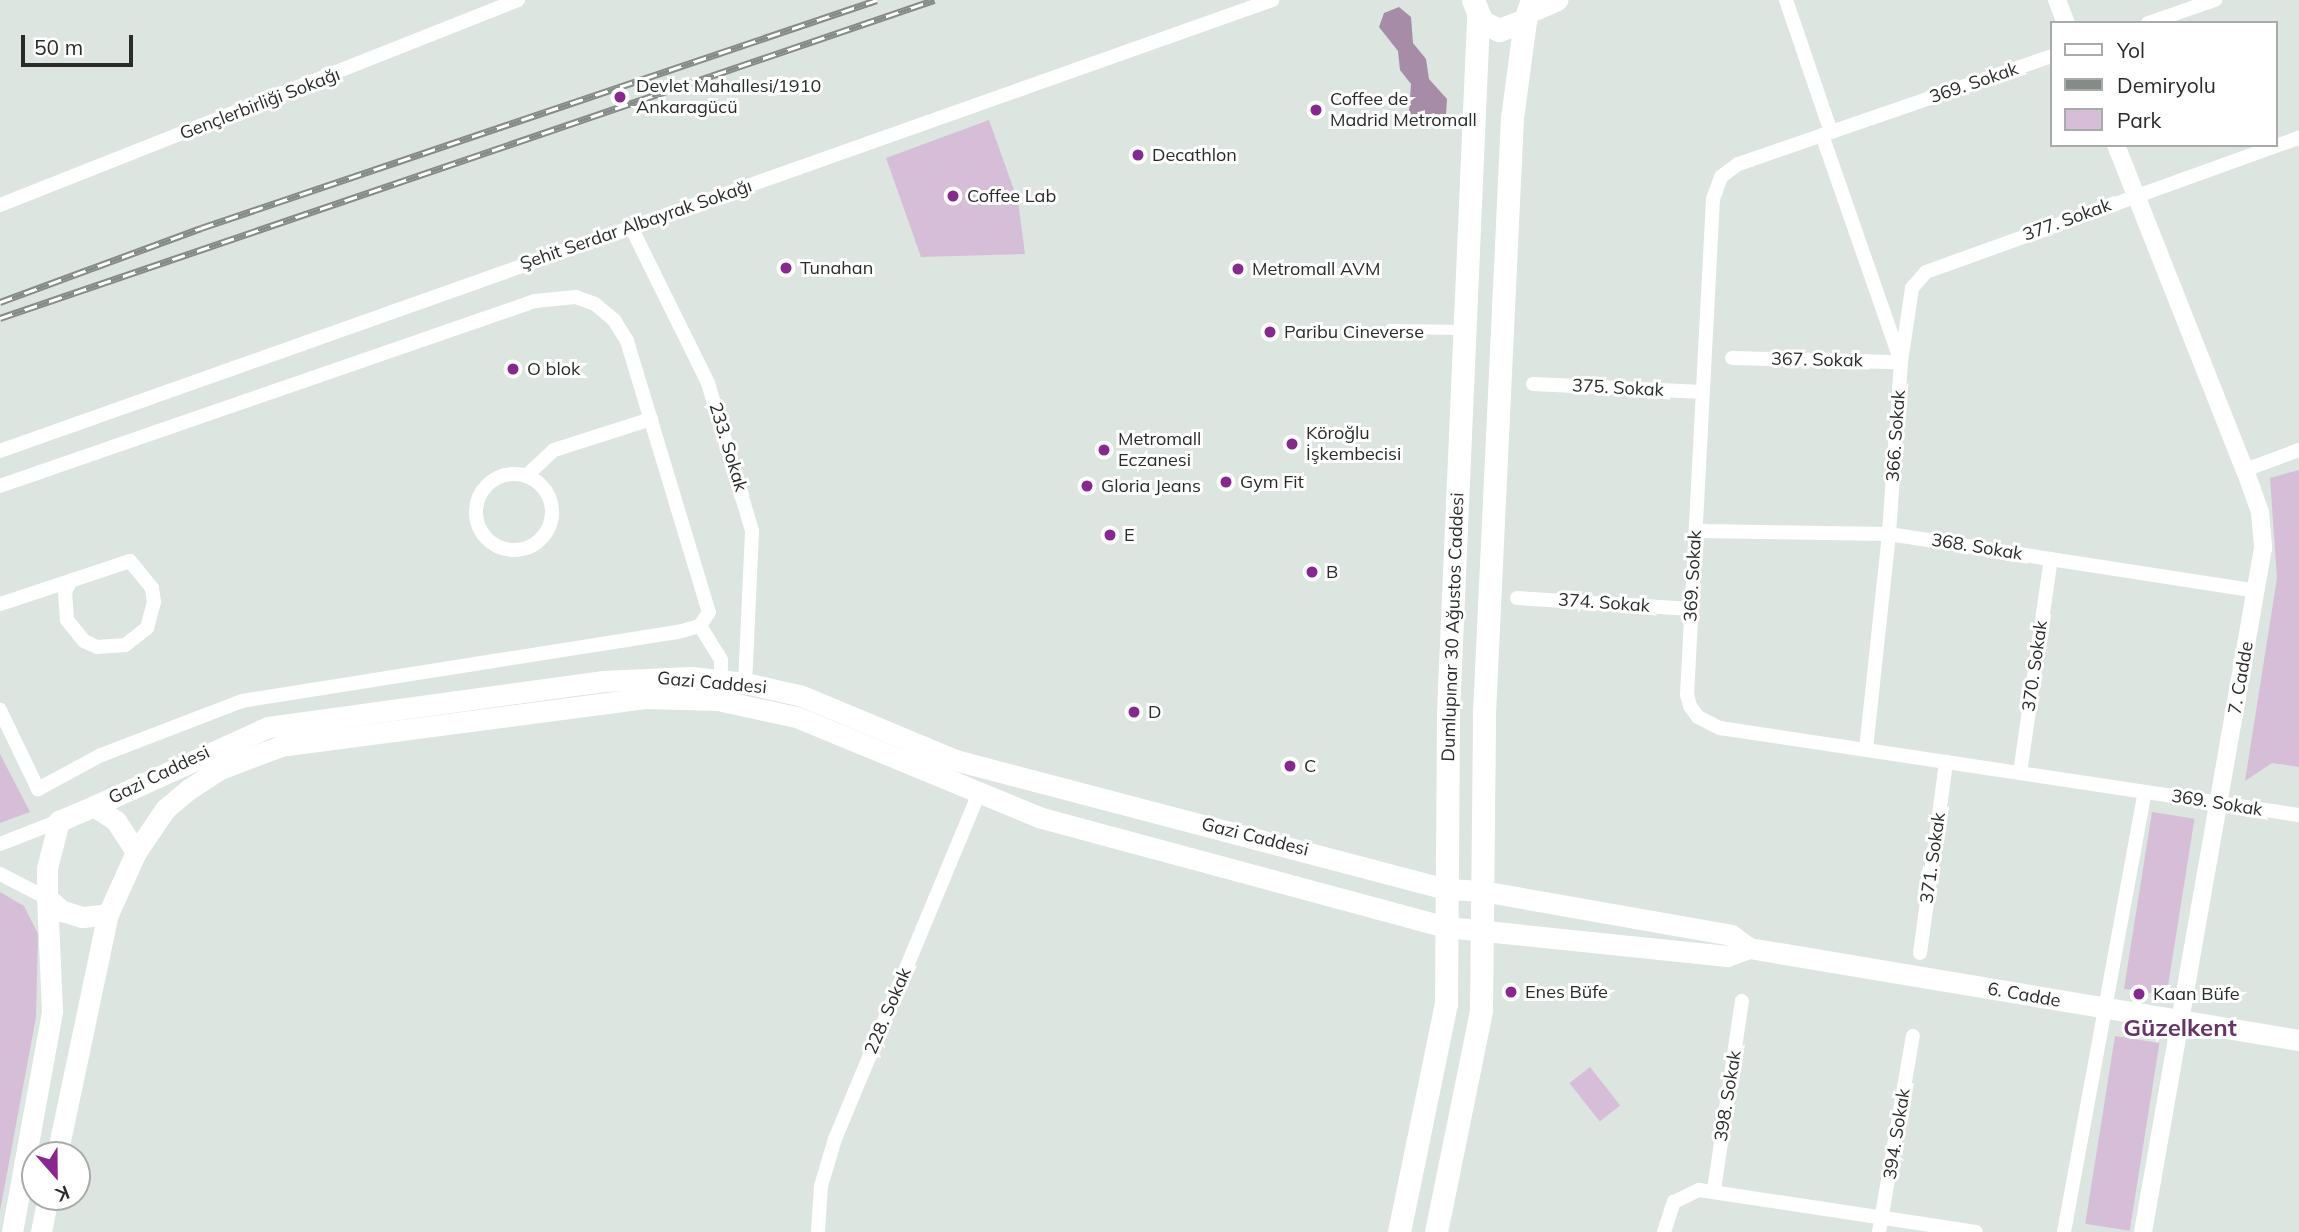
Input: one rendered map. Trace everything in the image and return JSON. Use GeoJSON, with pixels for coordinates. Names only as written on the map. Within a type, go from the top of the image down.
{"type":"FeatureCollection","features":[{"type":"Feature","properties":{"kind":"main road"},"geometry":{"type":"LineString","coordinates":[[1454,0],[1475,11],[1499,30],[1529,11],[1558,0]]}},
{"type":"Feature","properties":{"kind":"main road","name":"Dumlupınar 30 Ağustos Caddesi"},"geometry":{"type":"LineString","coordinates":[[1399,1232],[1446,1004],[1448,712],[1466,330],[1475,11]]}},
{"type":"Feature","properties":{"kind":"main road","name":"Dumlupınar 30 Ağustos Caddesi"},"geometry":{"type":"LineString","coordinates":[[1436,1232],[1481,1010],[1484,713],[1502,317],[1512,118],[1529,11]]}},
{"type":"Feature","properties":{"kind":"main road","name":"Gazi Caddesi"},"geometry":{"type":"LineString","coordinates":[[94,806],[248,733],[290,722],[631,678],[719,690],[796,717],[978,795],[1039,817],[1446,927]]}},
{"type":"Feature","properties":{"kind":"main road","name":"Gazi Caddesi"},"geometry":{"type":"LineString","coordinates":[[136,852],[166,808],[189,789],[229,764],[281,746],[632,699],[719,690],[745,683],[803,696],[955,760],[1446,889]]}},
{"type":"Feature","properties":{"kind":"main road"},"geometry":{"type":"LineString","coordinates":[[1039,817],[1048,785]]}},
{"type":"Feature","properties":{"kind":"main road"},"geometry":{"type":"LineString","coordinates":[[12,1232],[52,1011],[47,898],[49,854],[59,821],[94,806],[116,821],[136,852],[108,914],[60,1141]]}},
{"type":"Feature","properties":{"kind":"main road","name":"6. Cadde"},"geometry":{"type":"LineString","coordinates":[[1446,889],[1482,891],[1731,935],[1749,948],[2299,1040]]}},
{"type":"Feature","properties":{"kind":"main road"},"geometry":{"type":"LineString","coordinates":[[47,898],[72,915],[108,914]]}},
{"type":"Feature","properties":{"kind":"main road","name":"6. Cadde"},"geometry":{"type":"LineString","coordinates":[[1446,927],[1727,956],[1749,948]]}},
{"type":"Feature","properties":{"kind":"main road"},"geometry":{"type":"LineString","coordinates":[[41,1232],[45,1211]]}},
{"type":"Feature","properties":{"kind":"street","name":"Gençlerbirliği Sokağı"},"geometry":{"type":"LineString","coordinates":[[0,205],[518,0]]}},
{"type":"Feature","properties":{"kind":"street","name":"Şehit Serdar Albayrak Sokağı"},"geometry":{"type":"LineString","coordinates":[[0,451],[1272,0]]}},
{"type":"Feature","properties":{"kind":"street","name":"366. Sokak"},"geometry":{"type":"LineString","coordinates":[[1786,0],[1901,362],[1889,534],[1866,750]]}},
{"type":"Feature","properties":{"kind":"street"},"geometry":{"type":"LineString","coordinates":[[2057,0],[2065,21]]}},
{"type":"Feature","properties":{"kind":"street"},"geometry":{"type":"LineString","coordinates":[[2154,21],[2215,0]]}},
{"type":"Feature","properties":{"kind":"street","name":"369. Sokak"},"geometry":{"type":"LineString","coordinates":[[2050,57],[1738,164],[1716,187],[1687,694],[1698,717],[1720,728],[2299,815]]}},
{"type":"Feature","properties":{"kind":"street","name":"377. Sokak"},"geometry":{"type":"LineString","coordinates":[[2278,145],[2299,138]]}},
{"type":"Feature","properties":{"kind":"street","name":"7. Cadde"},"geometry":{"type":"LineString","coordinates":[[2117,147],[2260,512],[2263,548],[2143,1232]]}},
{"type":"Feature","properties":{"kind":"street","name":"377. Sokak"},"geometry":{"type":"LineString","coordinates":[[1901,362],[1912,288],[1926,272],[2273,147]]}},
{"type":"Feature","properties":{"kind":"street","name":"233. Sokak"},"geometry":{"type":"LineString","coordinates":[[631,227],[708,383],[752,531],[745,683]]}},
{"type":"Feature","properties":{"kind":"street"},"geometry":{"type":"LineString","coordinates":[[0,486],[554,296],[576,297],[595,304],[614,320],[627,341],[709,602],[706,622],[700,626],[242,701],[101,755],[38,789],[0,710]]}},
{"type":"Feature","properties":{"kind":"street"},"geometry":{"type":"LineString","coordinates":[[1390,329],[1466,330]]}},
{"type":"Feature","properties":{"kind":"street","name":"367. Sokak"},"geometry":{"type":"LineString","coordinates":[[1732,358],[1901,362]]}},
{"type":"Feature","properties":{"kind":"street","name":"375. Sokak"},"geometry":{"type":"LineString","coordinates":[[1533,384],[1703,392]]}},
{"type":"Feature","properties":{"kind":"street"},"geometry":{"type":"LineString","coordinates":[[526,476],[554,450],[651,419]]}},
{"type":"Feature","properties":{"kind":"street"},"geometry":{"type":"LineString","coordinates":[[2245,471],[2299,450]]}},
{"type":"Feature","properties":{"kind":"street"},"geometry":{"type":"LineString","coordinates":[[513,474],[526,476],[546,491],[552,514],[550,525],[544,536],[524,549],[499,547],[481,530],[477,505],[489,483],[513,474]]}},
{"type":"Feature","properties":{"kind":"street","name":"368. Sokak"},"geometry":{"type":"LineString","coordinates":[[1696,531],[1889,534],[2256,591]]}},
{"type":"Feature","properties":{"kind":"street","name":"370. Sokak"},"geometry":{"type":"LineString","coordinates":[[2020,773],[2051,559]]}},
{"type":"Feature","properties":{"kind":"street"},"geometry":{"type":"LineString","coordinates":[[0,604],[71,580],[130,561],[152,588],[154,602],[147,628],[125,645],[111,648],[84,641],[70,626],[64,606],[71,580]]}},
{"type":"Feature","properties":{"kind":"street","name":"374. Sokak"},"geometry":{"type":"LineString","coordinates":[[1517,598],[1692,609]]}},
{"type":"Feature","properties":{"kind":"street"},"geometry":{"type":"LineString","coordinates":[[700,626],[720,660],[719,690]]}},
{"type":"Feature","properties":{"kind":"street","name":"371. Sokak"},"geometry":{"type":"LineString","coordinates":[[1920,953],[1946,762]]}},
{"type":"Feature","properties":{"kind":"street"},"geometry":{"type":"LineString","coordinates":[[2064,1232],[2145,792]]}},
{"type":"Feature","properties":{"kind":"street","name":"228. Sokak"},"geometry":{"type":"LineString","coordinates":[[818,1232],[821,1186],[835,1139],[978,795]]}},
{"type":"Feature","properties":{"kind":"street"},"geometry":{"type":"LineString","coordinates":[[0,844],[59,821]]}},
{"type":"Feature","properties":{"kind":"street"},"geometry":{"type":"LineString","coordinates":[[0,874],[47,898]]}},
{"type":"Feature","properties":{"kind":"street","name":"398. Sokak"},"geometry":{"type":"LineString","coordinates":[[1714,1190],[1742,1001]]}},
{"type":"Feature","properties":{"kind":"street","name":"394. Sokak"},"geometry":{"type":"LineString","coordinates":[[1881,1225],[1913,1036]]}},
{"type":"Feature","properties":{"kind":"street"},"geometry":{"type":"LineString","coordinates":[[1664,1232],[1669,1211],[1680,1196],[1714,1190],[1881,1225],[1976,1232]]}},
{"type":"Feature","properties":{"kind":"green space"},"geometry":{"type":"Polygon","coordinates":[[[989,120],[1018,201],[1025,254],[921,257],[886,158],[989,120]]]}},
{"type":"Feature","properties":{"kind":"green space"},"geometry":{"type":"Polygon","coordinates":[[[2299,470],[2299,767],[2272,763],[2245,781],[2277,578],[2270,478],[2299,470]]]}},
{"type":"Feature","properties":{"kind":"green space"},"geometry":{"type":"Polygon","coordinates":[[[0,754],[30,812],[0,823],[0,754]]]}},
{"type":"Feature","properties":{"kind":"green space"},"geometry":{"type":"Polygon","coordinates":[[[2152,812],[2194,819],[2166,996],[2124,989],[2152,812]]]}},
{"type":"Feature","properties":{"kind":"green space"},"geometry":{"type":"Polygon","coordinates":[[[0,892],[24,906],[38,934],[36,1017],[0,1211],[0,892]]]}},
{"type":"Feature","properties":{"kind":"green space"},"geometry":{"type":"Polygon","coordinates":[[[2115,1036],[2159,1043],[2130,1231],[2085,1224],[2115,1036]]]}},
{"type":"Feature","properties":{"kind":"green space"},"geometry":{"type":"Polygon","coordinates":[[[1590,1067],[1620,1106],[1600,1122],[1570,1083],[1590,1067]]]}},
{"type":"Feature","properties":{"kind":"shaded area"},"geometry":{"type":"Polygon","coordinates":[[[1399,7],[1411,17],[1413,43],[1426,59],[1429,79],[1447,99],[1446,115],[1431,125],[1418,123],[1409,112],[1411,84],[1400,70],[1398,51],[1379,27],[1384,13],[1399,7]]]}},
{"type":"Feature","properties":{"kind":"railway"},"geometry":{"type":"LineString","coordinates":[[0,302],[201,228],[877,0]]}},
{"type":"Feature","properties":{"kind":"railway"},"geometry":{"type":"LineString","coordinates":[[0,318],[934,0]]}},
{"type":"Feature","properties":{"kind":"place","name":"Devlet Mahallesi/1910 Ankaragücü"},"geometry":{"type":"Point","coordinates":[620,97]}},
{"type":"Feature","properties":{"kind":"place","name":"Coffee de Madrid Metromall"},"geometry":{"type":"Point","coordinates":[1316,110]}},
{"type":"Feature","properties":{"kind":"place","name":"Decathlon"},"geometry":{"type":"Point","coordinates":[1138,155]}},
{"type":"Feature","properties":{"kind":"place","name":"Coffee Lab"},"geometry":{"type":"Point","coordinates":[953,196]}},
{"type":"Feature","properties":{"kind":"place","name":"Tunahan"},"geometry":{"type":"Point","coordinates":[786,268]}},
{"type":"Feature","properties":{"kind":"place","name":"Metromall AVM"},"geometry":{"type":"Point","coordinates":[1238,269]}},
{"type":"Feature","properties":{"kind":"place","name":"Paribu Cineverse"},"geometry":{"type":"Point","coordinates":[1270,332]}},
{"type":"Feature","properties":{"kind":"place","name":"O blok"},"geometry":{"type":"Point","coordinates":[513,369]}},
{"type":"Feature","properties":{"kind":"place","name":"Köroğlu İşkembecisi"},"geometry":{"type":"Point","coordinates":[1292,444]}},
{"type":"Feature","properties":{"kind":"place","name":"Metromall Eczanesi"},"geometry":{"type":"Point","coordinates":[1104,450]}},
{"type":"Feature","properties":{"kind":"place","name":"Gym Fit"},"geometry":{"type":"Point","coordinates":[1226,482]}},
{"type":"Feature","properties":{"kind":"place","name":"Gloria Jeans"},"geometry":{"type":"Point","coordinates":[1087,486]}},
{"type":"Feature","properties":{"kind":"place","name":"E"},"geometry":{"type":"Point","coordinates":[1110,535]}},
{"type":"Feature","properties":{"kind":"place","name":"B"},"geometry":{"type":"Point","coordinates":[1312,572]}},
{"type":"Feature","properties":{"kind":"place","name":"D"},"geometry":{"type":"Point","coordinates":[1134,712]}},
{"type":"Feature","properties":{"kind":"place","name":"C"},"geometry":{"type":"Point","coordinates":[1290,766]}},
{"type":"Feature","properties":{"kind":"place","name":"Enes Büfe"},"geometry":{"type":"Point","coordinates":[1511,992]}},
{"type":"Feature","properties":{"kind":"place","name":"Kaan Büfe"},"geometry":{"type":"Point","coordinates":[2139,994]}},
{"type":"Feature","properties":{"kind":"district","name":"Güzelkent"},"geometry":{"type":"Point","coordinates":[2180,1028]}}]}
